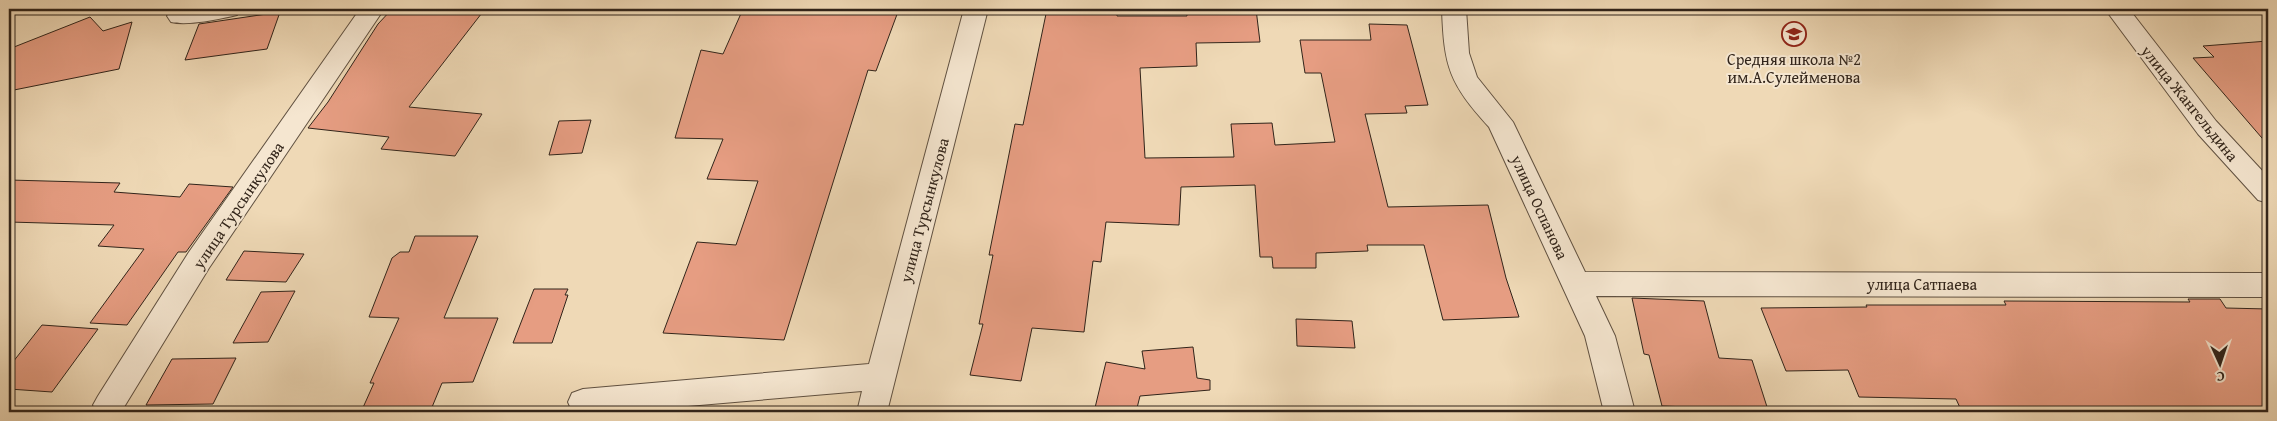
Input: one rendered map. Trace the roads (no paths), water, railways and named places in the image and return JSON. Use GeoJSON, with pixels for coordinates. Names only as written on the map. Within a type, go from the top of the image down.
{"type":"FeatureCollection","features":[{"type":"Feature","properties":{"kind":"street"},"geometry":{"type":"LineString","coordinates":[[179,16],[229,9]]}},
{"type":"Feature","properties":{"kind":"street","name":"улица Турсынкулова"},"geometry":{"type":"LineString","coordinates":[[110,405],[199,260],[372,9]]}},
{"type":"Feature","properties":{"kind":"street","name":"улица Турсынкулова"},"geometry":{"type":"LineString","coordinates":[[872,412],[976,9]]}},
{"type":"Feature","properties":{"kind":"street","name":"улица Оспанова"},"geometry":{"type":"LineString","coordinates":[[1454,9],[1458,59],[1466,80],[1477,97],[1500,122],[1600,336],[1619,412]]}},
{"type":"Feature","properties":{"kind":"street","name":"улица Жангельдина"},"geometry":{"type":"LineString","coordinates":[[2117,9],[2195,115],[2242,169],[2268,193]]}},
{"type":"Feature","properties":{"kind":"street","name":"улица Сатпаева"},"geometry":{"type":"LineString","coordinates":[[1576,284],[2268,285]]}},
{"type":"Feature","properties":{"kind":"street"},"geometry":{"type":"LineString","coordinates":[[583,402],[881,376]]}},
{"type":"Feature","properties":{"kind":"place","name":"Средняя школа №2 им.А.Сулейменова"},"geometry":{"type":"Point","coordinates":[1794,34]}}]}
